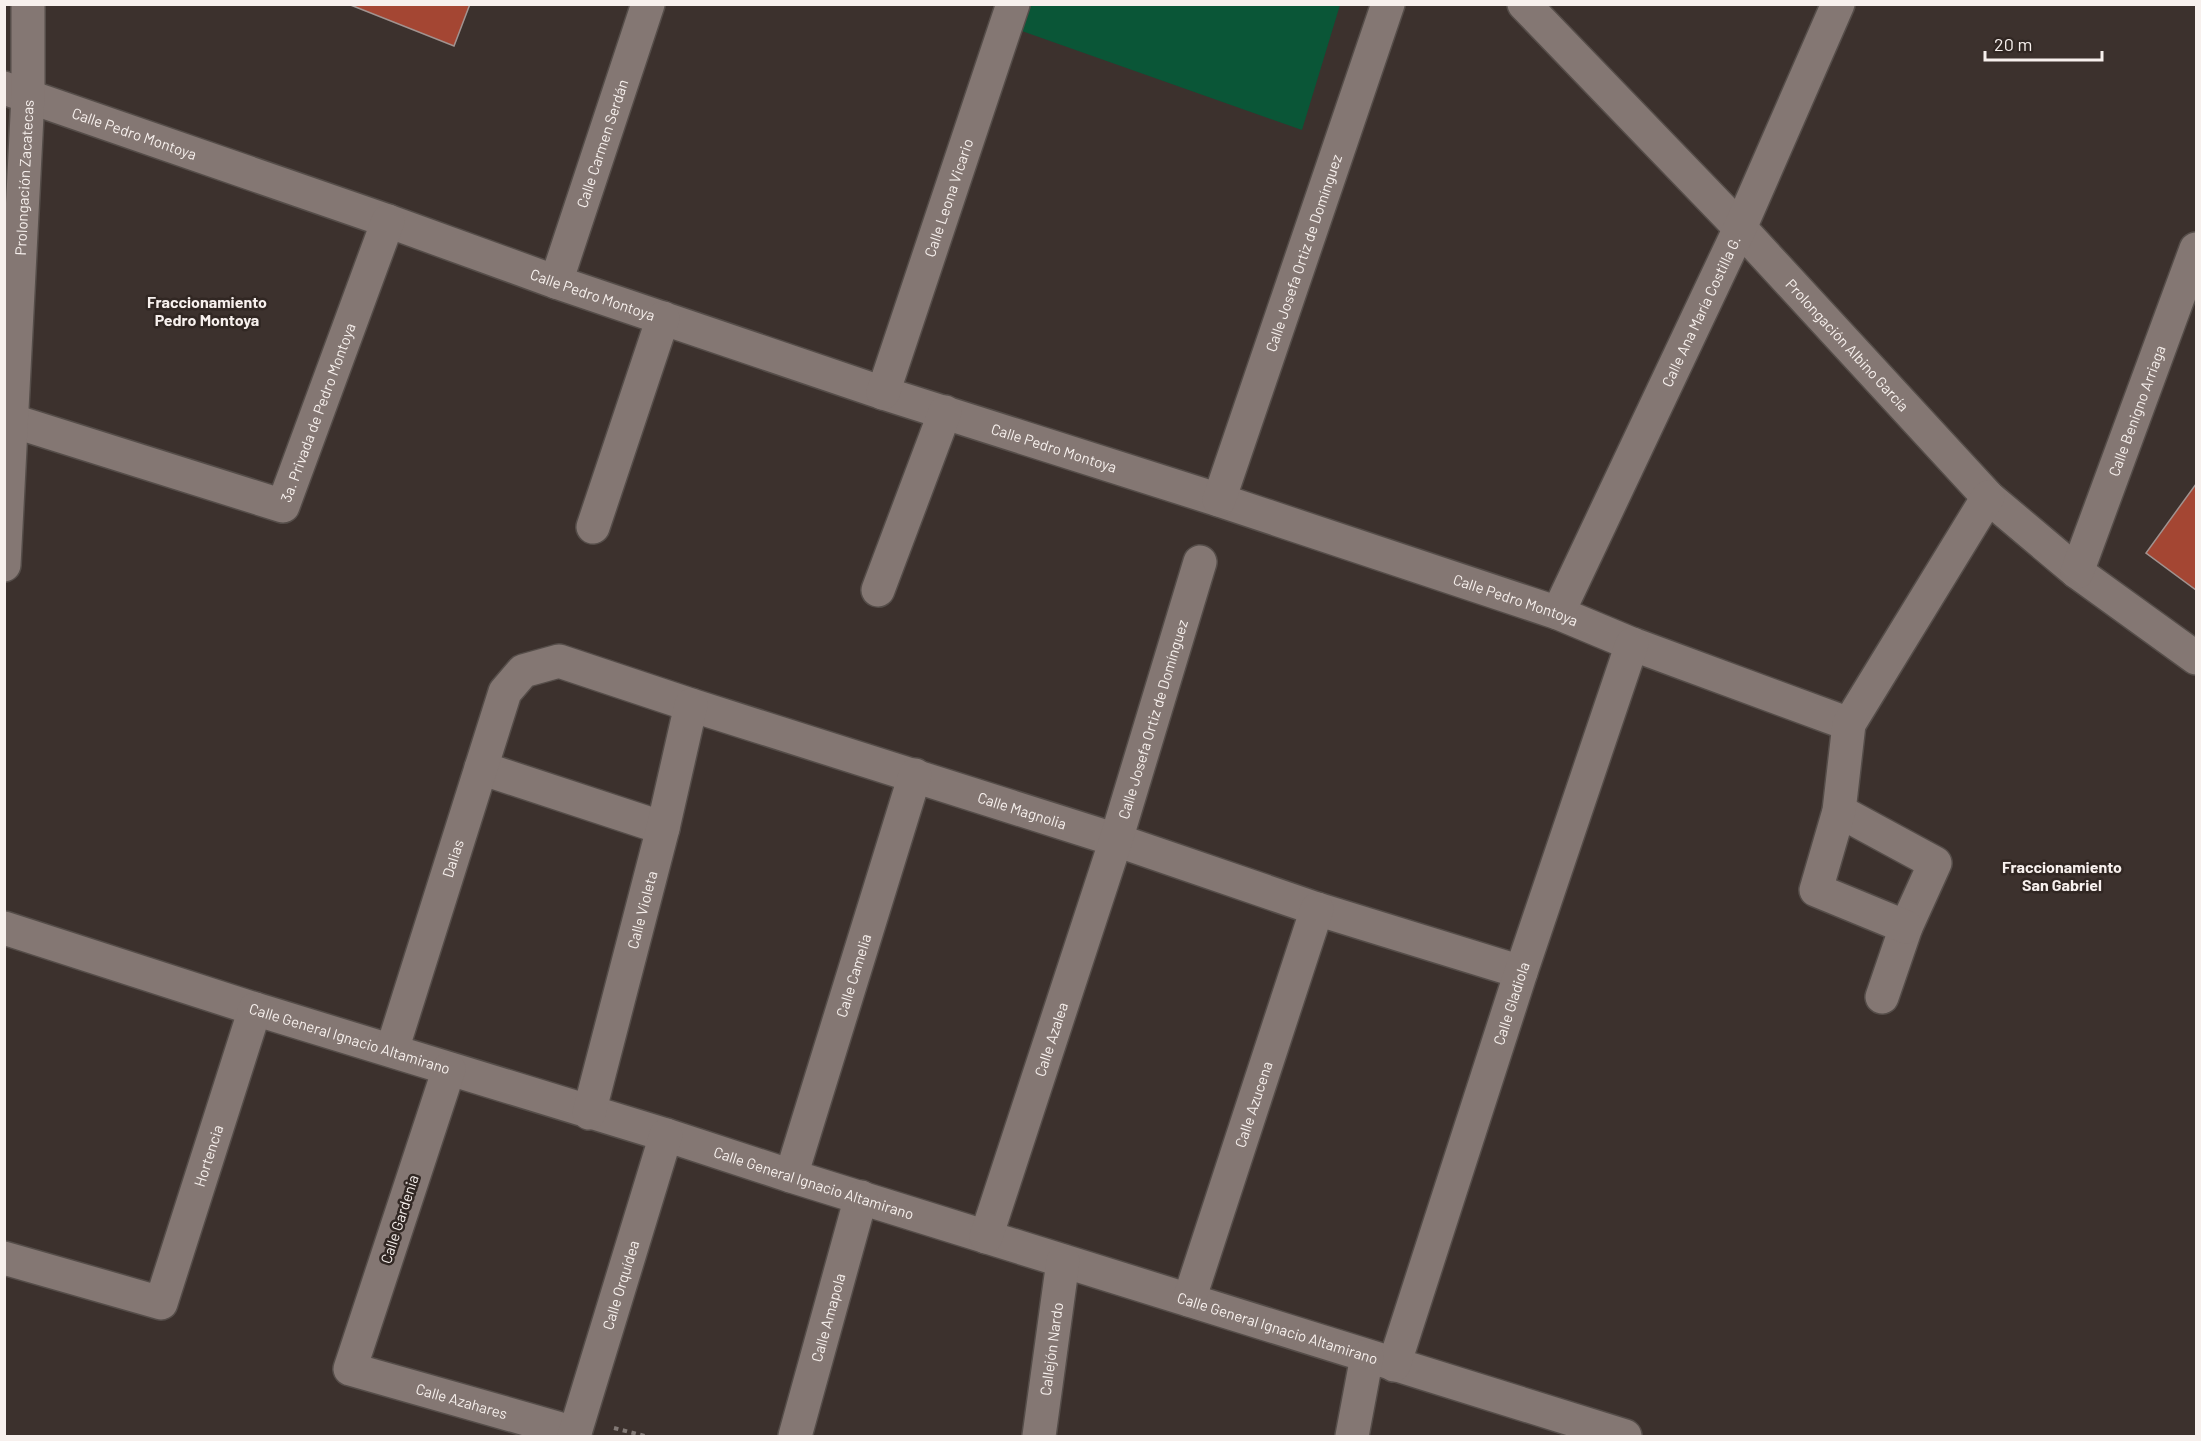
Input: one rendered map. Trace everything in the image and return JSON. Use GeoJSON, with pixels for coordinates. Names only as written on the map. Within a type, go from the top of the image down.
{"type":"FeatureCollection","features":[{"type":"Feature","properties":{"kind":"street","name":"Prolongación Zacatecas"},"geometry":{"type":"LineString","coordinates":[[4,565],[10,420],[16,92],[28,4]]}},
{"type":"Feature","properties":{"kind":"street","name":"Calle Carmen Serdán"},"geometry":{"type":"LineString","coordinates":[[556,282],[648,4]]}},
{"type":"Feature","properties":{"kind":"street","name":"Calle Leona Vicario"},"geometry":{"type":"LineString","coordinates":[[883,393],[1013,4]]}},
{"type":"Feature","properties":{"kind":"street","name":"Calle Josefa Ortiz de Domínguez"},"geometry":{"type":"LineString","coordinates":[[1219,500],[1388,4]]}},
{"type":"Feature","properties":{"kind":"street","name":"Prolongación Albino García"},"geometry":{"type":"LineString","coordinates":[[1524,4],[1740,228],[1988,497],[2077,572],[2196,658]]}},
{"type":"Feature","properties":{"kind":"street","name":"Calle Ana María Costilla G."},"geometry":{"type":"LineString","coordinates":[[1558,613],[1740,228],[1838,4]]}},
{"type":"Feature","properties":{"kind":"street","name":"Calle Pedro Montoya"},"geometry":{"type":"LineString","coordinates":[[16,92],[556,282],[883,393],[1219,500],[1558,613],[1632,644],[1849,724]]}},
{"type":"Feature","properties":{"kind":"street","name":"3a. Privada de Pedro Montoya"},"geometry":{"type":"LineString","coordinates":[[10,420],[283,506],[388,221]]}},
{"type":"Feature","properties":{"kind":"street","name":"Calle Benigno Arriaga"},"geometry":{"type":"LineString","coordinates":[[2077,572],[2196,249]]}},
{"type":"Feature","properties":{"kind":"street"},"geometry":{"type":"LineString","coordinates":[[593,527],[663,318]]}},
{"type":"Feature","properties":{"kind":"street"},"geometry":{"type":"LineString","coordinates":[[878,590],[945,412]]}},
{"type":"Feature","properties":{"kind":"street"},"geometry":{"type":"LineString","coordinates":[[1906,927],[1816,890],[1839,811],[1849,724],[1988,497]]}},
{"type":"Feature","properties":{"kind":"street","name":"Calle Josefa Ortiz de Domínguez"},"geometry":{"type":"LineString","coordinates":[[1116,840],[1200,562]]}},
{"type":"Feature","properties":{"kind":"street","name":"Calle Gladiola"},"geometry":{"type":"LineString","coordinates":[[1381,1360],[1521,972],[1632,644]]}},
{"type":"Feature","properties":{"kind":"street","name":"Calle Magnolia"},"geometry":{"type":"LineString","coordinates":[[523,671],[560,661],[1116,840],[1317,909],[1521,972]]}},
{"type":"Feature","properties":{"kind":"street","name":"Dalias"},"geometry":{"type":"LineString","coordinates":[[392,1050],[506,692],[523,671]]}},
{"type":"Feature","properties":{"kind":"street","name":"Calle Violeta"},"geometry":{"type":"LineString","coordinates":[[589,1113],[663,828],[691,705]]}},
{"type":"Feature","properties":{"kind":"street"},"geometry":{"type":"LineString","coordinates":[[481,768],[663,828]]}},
{"type":"Feature","properties":{"kind":"street","name":"Calle Camelia"},"geometry":{"type":"LineString","coordinates":[[791,1176],[915,775]]}},
{"type":"Feature","properties":{"kind":"street"},"geometry":{"type":"LineString","coordinates":[[1839,811],[1935,863],[1906,927],[1882,997]]}},
{"type":"Feature","properties":{"kind":"street","name":"Calle Azalea"},"geometry":{"type":"LineString","coordinates":[[986,1237],[1116,840]]}},
{"type":"Feature","properties":{"kind":"street","name":"Calle Azucena"},"geometry":{"type":"LineString","coordinates":[[1189,1300],[1317,909]]}},
{"type":"Feature","properties":{"kind":"street","name":"Calle General Ignacio Altamirano"},"geometry":{"type":"LineString","coordinates":[[4,928],[255,1009],[666,1135],[1625,1437]]}},
{"type":"Feature","properties":{"kind":"street","name":"Hortencia"},"geometry":{"type":"LineString","coordinates":[[4,1258],[161,1304],[255,1009]]}},
{"type":"Feature","properties":{"kind":"street","name":"Calle Gardenia"},"geometry":{"type":"LineString","coordinates":[[350,1369],[449,1069]]}},
{"type":"Feature","properties":{"kind":"street","name":"Calle Orquídea"},"geometry":{"type":"LineString","coordinates":[[574,1435],[666,1135]]}},
{"type":"Feature","properties":{"kind":"street","name":"Calle Amapola"},"geometry":{"type":"LineString","coordinates":[[795,1437],[861,1197]]}},
{"type":"Feature","properties":{"kind":"street","name":"Callejón Nardo"},"geometry":{"type":"LineString","coordinates":[[1039,1437],[1063,1261]]}},
{"type":"Feature","properties":{"kind":"street"},"geometry":{"type":"LineString","coordinates":[[1352,1437],[1381,1360]]}},
{"type":"Feature","properties":{"kind":"street","name":"Calle Azahares"},"geometry":{"type":"LineString","coordinates":[[350,1369],[574,1435]]}},
{"type":"Feature","properties":{"kind":"green space"},"geometry":{"type":"Polygon","coordinates":[[[1028,5],[1340,5],[1302,130],[1019,30],[1028,5]]]}},
{"type":"Feature","properties":{"kind":"building"},"geometry":{"type":"Polygon","coordinates":[[[348,4],[470,4],[454,46],[348,4]]]}},
{"type":"Feature","properties":{"kind":"building"},"geometry":{"type":"Polygon","coordinates":[[[2196,484],[2196,590],[2146,553],[2196,484]]]}},
{"type":"Feature","properties":{"kind":"district","name":"Fraccionamiento Pedro Montoya"},"geometry":{"type":"Point","coordinates":[207,310]}},
{"type":"Feature","properties":{"kind":"district","name":"Fraccionamiento San Gabriel"},"geometry":{"type":"Point","coordinates":[2062,875]}}]}
